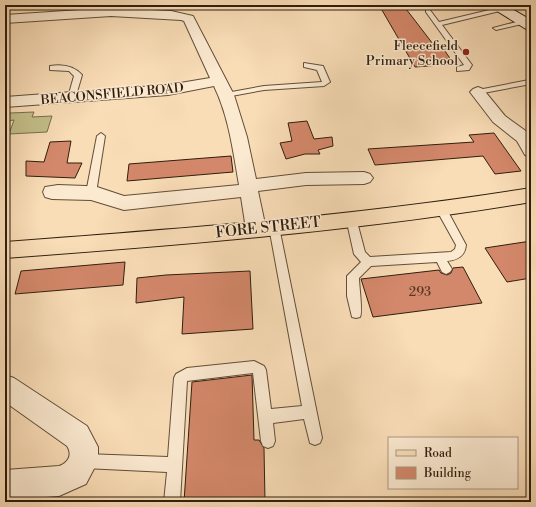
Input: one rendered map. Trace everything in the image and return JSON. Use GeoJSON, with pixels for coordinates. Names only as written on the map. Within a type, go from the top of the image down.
{"type":"FeatureCollection","features":[{"type":"Feature","properties":{"kind":"main road","name":"FORE STREET"},"geometry":{"type":"LineString","coordinates":[[5,250],[180,237],[441,209],[531,196]]}},
{"type":"Feature","properties":{"kind":"street"},"geometry":{"type":"LineString","coordinates":[[499,7],[528,24]]}},
{"type":"Feature","properties":{"kind":"street"},"geometry":{"type":"LineString","coordinates":[[5,19],[110,8],[171,15],[188,19],[222,88],[240,137],[249,188],[265,228]]}},
{"type":"Feature","properties":{"kind":"street","name":"BEACONSFIELD ROAD"},"geometry":{"type":"LineString","coordinates":[[5,102],[168,90],[222,88]]}},
{"type":"Feature","properties":{"kind":"street"},"geometry":{"type":"LineString","coordinates":[[478,92],[499,119],[524,138],[531,151]]}},
{"type":"Feature","properties":{"kind":"street"},"geometry":{"type":"LineString","coordinates":[[52,192],[70,191],[91,193],[117,203],[124,203],[249,188],[306,179],[364,178]]}},
{"type":"Feature","properties":{"kind":"street"},"geometry":{"type":"LineString","coordinates":[[5,387],[77,436],[84,447],[84,461],[76,474],[58,481],[5,485]]}},
{"type":"Feature","properties":{"kind":"lane"},"geometry":{"type":"LineString","coordinates":[[438,24],[499,7]]}},
{"type":"Feature","properties":{"kind":"lane"},"geometry":{"type":"LineString","coordinates":[[428,11],[468,64],[466,68],[460,69]]}},
{"type":"Feature","properties":{"kind":"lane"},"geometry":{"type":"LineString","coordinates":[[496,28],[528,24]]}},
{"type":"Feature","properties":{"kind":"lane"},"geometry":{"type":"LineString","coordinates":[[222,88],[264,88],[324,84],[326,82],[320,68],[307,65]]}},
{"type":"Feature","properties":{"kind":"lane"},"geometry":{"type":"LineString","coordinates":[[53,68],[71,69],[78,75],[72,97]]}},
{"type":"Feature","properties":{"kind":"lane"},"geometry":{"type":"LineString","coordinates":[[478,92],[529,82]]}},
{"type":"Feature","properties":{"kind":"lane"},"geometry":{"type":"LineString","coordinates":[[91,193],[101,136]]}},
{"type":"Feature","properties":{"kind":"lane"},"geometry":{"type":"LineString","coordinates":[[356,313],[353,296],[353,276],[368,262],[454,256],[460,251],[461,245],[441,209]]}},
{"type":"Feature","properties":{"kind":"lane"},"geometry":{"type":"LineString","coordinates":[[351,218],[360,254],[368,262]]}},
{"type":"Feature","properties":{"kind":"lane"},"geometry":{"type":"LineString","coordinates":[[265,228],[315,438]]}},
{"type":"Feature","properties":{"kind":"lane"},"geometry":{"type":"LineString","coordinates":[[440,257],[446,269]]}},
{"type":"Feature","properties":{"kind":"lane"},"geometry":{"type":"LineString","coordinates":[[172,502],[181,378],[187,374],[254,367],[259,370],[268,441]]}},
{"type":"Feature","properties":{"kind":"lane"},"geometry":{"type":"LineString","coordinates":[[265,417],[309,412]]}},
{"type":"Feature","properties":{"kind":"lane"},"geometry":{"type":"LineString","coordinates":[[84,461],[158,465],[175,464]]}},
{"type":"Feature","properties":{"kind":"shaded area"},"geometry":{"type":"Polygon","coordinates":[[[34,112],[32,117],[52,116],[47,132],[9,134],[14,120],[7,121],[10,113],[34,112]]]}},
{"type":"Feature","properties":{"kind":"building"},"geometry":{"type":"Polygon","coordinates":[[[379,5],[403,5],[433,44],[440,44],[454,64],[415,67],[379,5]]]}},
{"type":"Feature","properties":{"kind":"building"},"geometry":{"type":"Polygon","coordinates":[[[307,121],[314,139],[332,137],[333,146],[318,150],[320,154],[305,154],[286,159],[280,143],[292,141],[288,123],[307,121]]]}},
{"type":"Feature","properties":{"kind":"building"},"geometry":{"type":"Polygon","coordinates":[[[494,133],[521,171],[495,174],[483,156],[375,165],[368,149],[474,142],[469,135],[494,133]]]}},
{"type":"Feature","properties":{"kind":"building"},"geometry":{"type":"Polygon","coordinates":[[[71,141],[67,163],[82,163],[75,178],[26,176],[26,161],[44,162],[50,142],[71,141]]]}},
{"type":"Feature","properties":{"kind":"building"},"geometry":{"type":"Polygon","coordinates":[[[231,156],[233,172],[127,181],[129,164],[231,156]]]}},
{"type":"Feature","properties":{"kind":"building"},"geometry":{"type":"Polygon","coordinates":[[[531,241],[531,278],[507,282],[485,248],[531,241]]]}},
{"type":"Feature","properties":{"kind":"building"},"geometry":{"type":"Polygon","coordinates":[[[125,262],[123,285],[15,294],[21,271],[125,262]]]}},
{"type":"Feature","properties":{"kind":"building"},"geometry":{"type":"Polygon","coordinates":[[[463,267],[482,303],[373,317],[361,279],[439,270],[441,273],[447,275],[451,273],[453,268],[463,267]]]}},
{"type":"Feature","properties":{"kind":"building"},"geometry":{"type":"Polygon","coordinates":[[[250,271],[253,329],[182,334],[184,297],[136,303],[137,278],[166,275],[250,271]]]}},
{"type":"Feature","properties":{"kind":"building"},"geometry":{"type":"Polygon","coordinates":[[[252,375],[254,440],[259,440],[264,448],[265,502],[184,502],[192,382],[252,375]]]}},
{"type":"Feature","properties":{"kind":"place","name":"Fleecefield Primary School"},"geometry":{"type":"Point","coordinates":[466,52]}}]}
